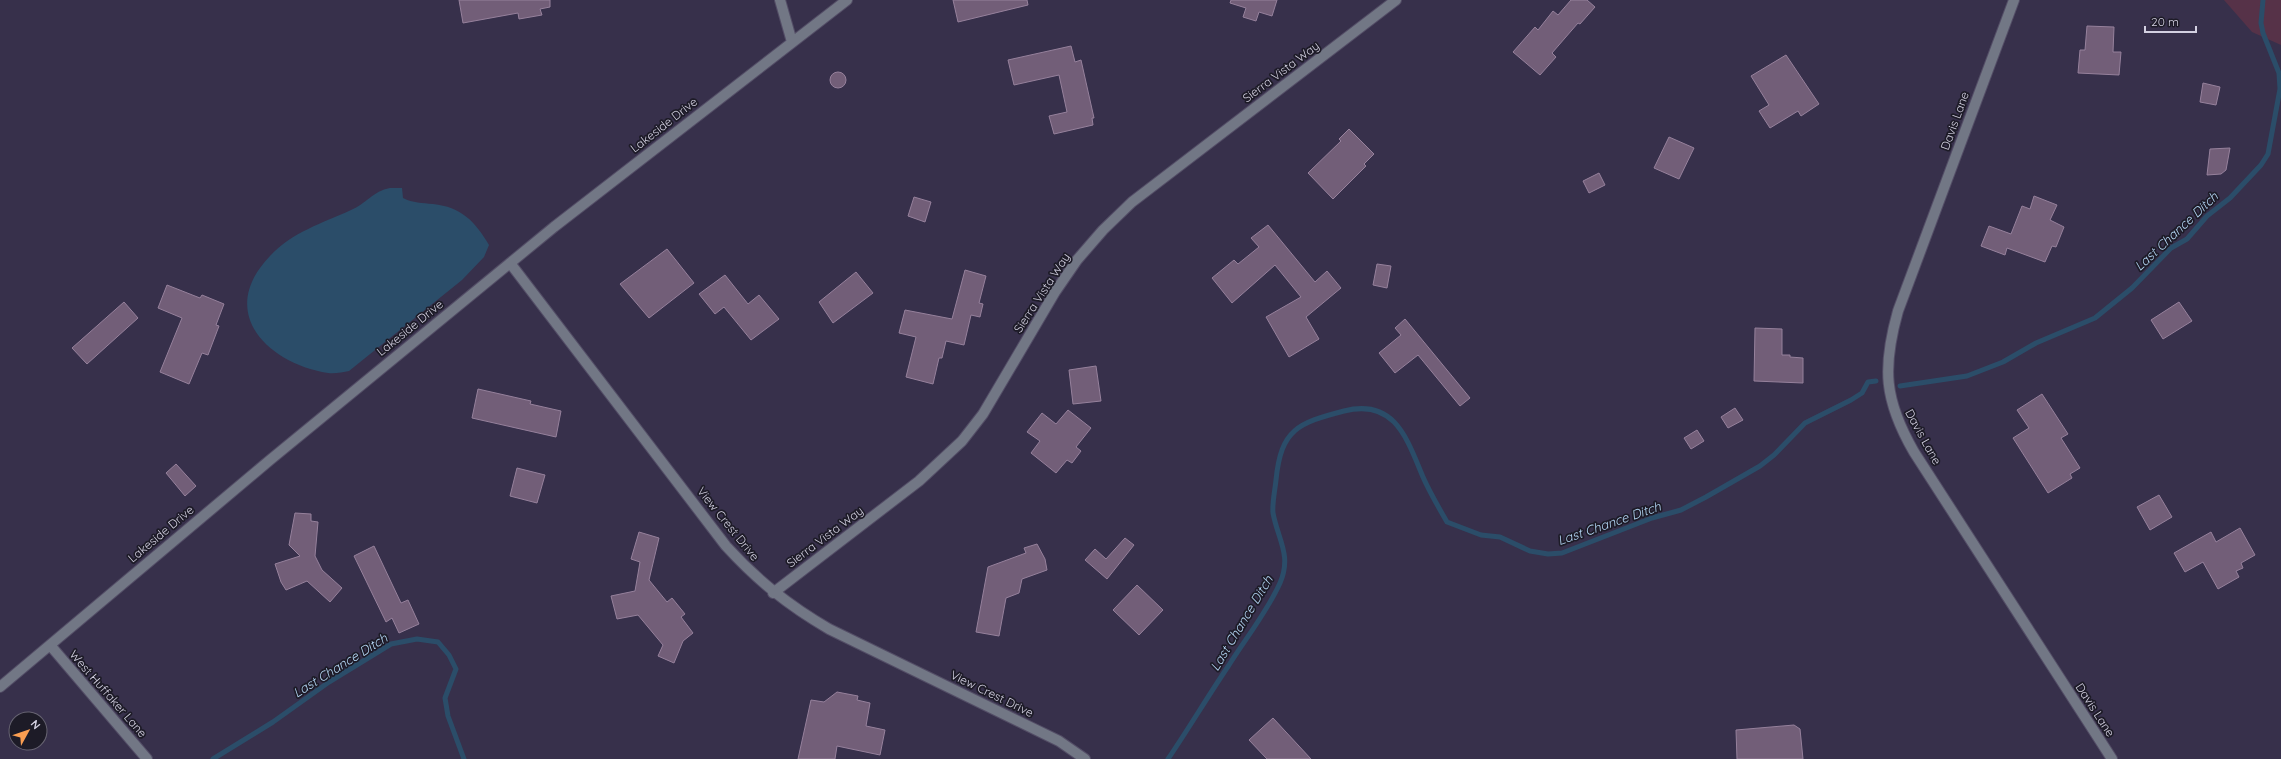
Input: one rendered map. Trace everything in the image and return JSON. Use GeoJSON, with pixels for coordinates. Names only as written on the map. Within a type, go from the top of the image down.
{"type":"FeatureCollection","features":[{"type":"Feature","properties":{"kind":"street"},"geometry":{"type":"LineString","coordinates":[[780,0],[792,42]]}},
{"type":"Feature","properties":{"kind":"street","name":"Lakeside Drive"},"geometry":{"type":"LineString","coordinates":[[0,687],[270,460],[510,263],[846,0]]}},
{"type":"Feature","properties":{"kind":"street","name":"Sierra Vista Way"},"geometry":{"type":"LineString","coordinates":[[773,593],[919,482],[962,441],[983,414],[1055,292],[1077,260],[1103,230],[1132,202],[1396,0]]}},
{"type":"Feature","properties":{"kind":"street","name":"Davis Lane"},"geometry":{"type":"LineString","coordinates":[[2014,0],[1898,311],[1888,360],[1890,392],[1896,416],[1914,452],[2112,759]]}},
{"type":"Feature","properties":{"kind":"street","name":"View Crest Drive"},"geometry":{"type":"LineString","coordinates":[[510,263],[726,546],[749,572],[773,593],[800,612],[829,629],[1059,741],[1085,759]]}},
{"type":"Feature","properties":{"kind":"street","name":"West Huffaker Lane"},"geometry":{"type":"LineString","coordinates":[[50,645],[147,759]]}},
{"type":"Feature","properties":{"kind":"shaded area"},"geometry":{"type":"Polygon","coordinates":[[[2224,0],[2281,0],[2281,45],[2252,32],[2224,0]]]}},
{"type":"Feature","properties":{"kind":"water"},"geometry":{"type":"Polygon","coordinates":[[[390,188],[402,188],[403,198],[407,200],[452,208],[473,222],[489,245],[484,257],[462,280],[349,371],[328,373],[306,367],[286,358],[269,346],[256,332],[249,315],[248,296],[254,277],[270,256],[298,234],[356,207],[379,192],[390,188]]]}},
{"type":"Feature","properties":{"kind":"building"},"geometry":{"type":"Polygon","coordinates":[[[459,0],[550,0],[550,7],[540,9],[542,15],[519,19],[518,13],[463,23],[459,0]]]}},
{"type":"Feature","properties":{"kind":"building"},"geometry":{"type":"Polygon","coordinates":[[[953,0],[1027,0],[1028,5],[958,22],[953,0]]]}},
{"type":"Feature","properties":{"kind":"building"},"geometry":{"type":"Polygon","coordinates":[[[1231,0],[1277,0],[1272,16],[1259,12],[1256,21],[1243,17],[1246,8],[1230,3],[1231,0]]]}},
{"type":"Feature","properties":{"kind":"building"},"geometry":{"type":"Polygon","coordinates":[[[1571,0],[1587,0],[1595,7],[1580,24],[1578,23],[1552,53],[1556,57],[1540,75],[1513,52],[1535,27],[1538,30],[1553,11],[1558,15],[1571,0]]]}},
{"type":"Feature","properties":{"kind":"building"},"geometry":{"type":"Polygon","coordinates":[[[2087,26],[2114,27],[2113,52],[2121,52],[2119,75],[2078,73],[2080,50],[2085,50],[2087,26]]]}},
{"type":"Feature","properties":{"kind":"building"},"geometry":{"type":"Polygon","coordinates":[[[1071,46],[1075,62],[1081,60],[1094,118],[1092,118],[1093,125],[1054,134],[1049,116],[1067,112],[1059,75],[1014,85],[1008,60],[1071,46]]]}},
{"type":"Feature","properties":{"kind":"building"},"geometry":{"type":"Polygon","coordinates":[[[1786,55],[1819,104],[1801,116],[1798,111],[1770,128],[1759,111],[1769,105],[1751,76],[1786,55]]]}},
{"type":"Feature","properties":{"kind":"building"},"geometry":{"type":"Polygon","coordinates":[[[838,72],[844,74],[846,80],[844,86],[838,88],[832,86],[830,80],[832,74],[838,72]]]}},
{"type":"Feature","properties":{"kind":"building"},"geometry":{"type":"Polygon","coordinates":[[[2203,83],[2220,87],[2216,105],[2200,102],[2203,83]]]}},
{"type":"Feature","properties":{"kind":"building"},"geometry":{"type":"Polygon","coordinates":[[[1349,129],[1374,154],[1364,164],[1366,166],[1333,199],[1308,173],[1341,141],[1339,139],[1349,129]]]}},
{"type":"Feature","properties":{"kind":"building"},"geometry":{"type":"Polygon","coordinates":[[[1669,137],[1694,148],[1679,179],[1654,168],[1669,137]]]}},
{"type":"Feature","properties":{"kind":"building"},"geometry":{"type":"Polygon","coordinates":[[[2230,148],[2226,170],[2221,174],[2207,175],[2210,149],[2230,148]]]}},
{"type":"Feature","properties":{"kind":"building"},"geometry":{"type":"Polygon","coordinates":[[[1599,173],[1605,185],[1589,193],[1583,181],[1599,173]]]}},
{"type":"Feature","properties":{"kind":"building"},"geometry":{"type":"Polygon","coordinates":[[[2034,196],[2057,205],[2050,220],[2064,227],[2056,247],[2052,246],[2045,262],[2007,248],[2005,255],[1981,246],[1989,226],[2011,234],[2022,206],[2030,209],[2034,196]]]}},
{"type":"Feature","properties":{"kind":"building"},"geometry":{"type":"Polygon","coordinates":[[[914,197],[931,202],[925,222],[908,216],[914,197]]]}},
{"type":"Feature","properties":{"kind":"building"},"geometry":{"type":"Polygon","coordinates":[[[1268,225],[1315,282],[1327,271],[1341,288],[1306,317],[1319,339],[1289,357],[1266,317],[1301,297],[1275,265],[1232,303],[1212,278],[1234,260],[1238,264],[1259,247],[1251,238],[1268,225]]]}},
{"type":"Feature","properties":{"kind":"building"},"geometry":{"type":"Polygon","coordinates":[[[667,249],[694,283],[649,318],[620,284],[667,249]]]}},
{"type":"Feature","properties":{"kind":"building"},"geometry":{"type":"Polygon","coordinates":[[[1377,264],[1391,266],[1387,288],[1373,285],[1377,264]]]}},
{"type":"Feature","properties":{"kind":"building"},"geometry":{"type":"Polygon","coordinates":[[[965,270],[986,276],[979,303],[983,304],[980,317],[971,315],[964,345],[946,341],[942,358],[939,358],[933,384],[906,377],[916,337],[899,333],[905,310],[952,319],[965,270]]]}},
{"type":"Feature","properties":{"kind":"building"},"geometry":{"type":"Polygon","coordinates":[[[856,272],[873,293],[833,323],[819,302],[856,272]]]}},
{"type":"Feature","properties":{"kind":"building"},"geometry":{"type":"Polygon","coordinates":[[[725,275],[748,304],[759,295],[779,319],[751,340],[724,307],[715,314],[699,294],[725,275]]]}},
{"type":"Feature","properties":{"kind":"building"},"geometry":{"type":"Polygon","coordinates":[[[167,285],[200,298],[202,295],[224,304],[216,325],[219,326],[208,355],[202,353],[189,384],[160,372],[182,318],[158,308],[167,285]]]}},
{"type":"Feature","properties":{"kind":"building"},"geometry":{"type":"Polygon","coordinates":[[[124,302],[138,318],[87,364],[72,348],[124,302]]]}},
{"type":"Feature","properties":{"kind":"building"},"geometry":{"type":"Polygon","coordinates":[[[2179,302],[2192,321],[2163,339],[2151,320],[2179,302]]]}},
{"type":"Feature","properties":{"kind":"building"},"geometry":{"type":"Polygon","coordinates":[[[1405,319],[1470,398],[1460,406],[1418,355],[1395,373],[1379,353],[1401,335],[1395,328],[1405,319]]]}},
{"type":"Feature","properties":{"kind":"building"},"geometry":{"type":"Polygon","coordinates":[[[1755,328],[1782,329],[1782,355],[1803,358],[1803,383],[1754,381],[1755,328]]]}},
{"type":"Feature","properties":{"kind":"building"},"geometry":{"type":"Polygon","coordinates":[[[1096,366],[1101,401],[1073,404],[1069,370],[1096,366]]]}},
{"type":"Feature","properties":{"kind":"building"},"geometry":{"type":"Polygon","coordinates":[[[478,389],[531,401],[530,404],[561,411],[556,437],[472,418],[478,389]]]}},
{"type":"Feature","properties":{"kind":"building"},"geometry":{"type":"Polygon","coordinates":[[[2042,394],[2068,434],[2061,438],[2080,468],[2070,474],[2072,478],[2048,493],[2013,438],[2029,428],[2017,410],[2042,394]]]}},
{"type":"Feature","properties":{"kind":"building"},"geometry":{"type":"Polygon","coordinates":[[[1735,408],[1743,420],[1728,428],[1721,417],[1735,408]]]}},
{"type":"Feature","properties":{"kind":"building"},"geometry":{"type":"Polygon","coordinates":[[[1068,410],[1091,428],[1076,447],[1081,451],[1072,463],[1067,460],[1056,473],[1031,453],[1040,441],[1027,432],[1042,413],[1056,424],[1068,410]]]}},
{"type":"Feature","properties":{"kind":"building"},"geometry":{"type":"Polygon","coordinates":[[[1697,430],[1704,441],[1691,449],[1684,438],[1697,430]]]}},
{"type":"Feature","properties":{"kind":"building"},"geometry":{"type":"Polygon","coordinates":[[[176,464],[196,486],[185,496],[166,473],[176,464]]]}},
{"type":"Feature","properties":{"kind":"building"},"geometry":{"type":"Polygon","coordinates":[[[517,468],[545,475],[537,503],[510,496],[517,468]]]}},
{"type":"Feature","properties":{"kind":"building"},"geometry":{"type":"Polygon","coordinates":[[[2159,495],[2172,517],[2150,530],[2137,507],[2159,495]]]}},
{"type":"Feature","properties":{"kind":"building"},"geometry":{"type":"Polygon","coordinates":[[[295,513],[311,514],[311,521],[318,522],[315,556],[322,570],[342,588],[330,602],[307,581],[286,590],[281,582],[275,564],[300,556],[289,545],[295,513]]]}},
{"type":"Feature","properties":{"kind":"building"},"geometry":{"type":"Polygon","coordinates":[[[2240,528],[2255,555],[2241,563],[2243,568],[2236,571],[2239,577],[2218,589],[2203,562],[2185,572],[2174,553],[2211,532],[2216,542],[2240,528]]]}},
{"type":"Feature","properties":{"kind":"building"},"geometry":{"type":"Polygon","coordinates":[[[639,532],[659,538],[649,580],[667,602],[672,598],[685,614],[681,617],[693,633],[683,641],[674,663],[658,656],[663,645],[638,615],[617,619],[611,596],[635,591],[640,562],[631,559],[639,532]]]}},
{"type":"Feature","properties":{"kind":"building"},"geometry":{"type":"Polygon","coordinates":[[[1125,538],[1134,545],[1107,579],[1085,560],[1095,549],[1106,559],[1125,538]]]}},
{"type":"Feature","properties":{"kind":"building"},"geometry":{"type":"Polygon","coordinates":[[[1037,544],[1045,559],[1047,570],[1022,579],[1019,593],[1006,598],[999,636],[976,632],[988,567],[1026,553],[1024,548],[1037,544]]]}},
{"type":"Feature","properties":{"kind":"building"},"geometry":{"type":"Polygon","coordinates":[[[374,546],[401,603],[408,600],[419,624],[399,633],[392,618],[386,622],[354,556],[374,546]]]}},
{"type":"Feature","properties":{"kind":"building"},"geometry":{"type":"Polygon","coordinates":[[[1137,585],[1163,610],[1139,635],[1113,610],[1137,585]]]}},
{"type":"Feature","properties":{"kind":"building"},"geometry":{"type":"Polygon","coordinates":[[[837,692],[858,696],[857,700],[870,703],[866,726],[885,730],[880,755],[837,746],[835,759],[798,759],[811,700],[824,702],[837,692]]]}},
{"type":"Feature","properties":{"kind":"building"},"geometry":{"type":"Polygon","coordinates":[[[1273,718],[1311,759],[1267,759],[1249,740],[1273,718]]]}},
{"type":"Feature","properties":{"kind":"building"},"geometry":{"type":"Polygon","coordinates":[[[1794,725],[1800,729],[1803,759],[1737,759],[1736,730],[1794,725]]]}},
{"type":"Feature","properties":{"kind":"waterway","name":"Last Chance Ditch"},"geometry":{"type":"LineString","coordinates":[[1900,386],[1967,376],[2003,362],[2036,343],[2095,318],[2132,288],[2171,248],[2187,239],[2207,216],[2230,198],[2261,165],[2268,154],[2280,89],[2279,73],[2263,33],[2261,23],[2263,0]]}},
{"type":"Feature","properties":{"kind":"waterway","name":"Last Chance Ditch"},"geometry":{"type":"LineString","coordinates":[[1168,759],[1263,615],[1280,583],[1285,564],[1283,548],[1273,513],[1278,463],[1282,449],[1288,439],[1295,431],[1304,425],[1328,415],[1344,411],[1361,409],[1376,410],[1387,416],[1397,425],[1404,436],[1423,477],[1447,522],[1481,535],[1500,537],[1530,551],[1548,554],[1562,553],[1652,518],[1681,510],[1706,497],[1760,466],[1774,455],[1805,423],[1851,400],[1862,393],[1868,382],[1876,381]]}},
{"type":"Feature","properties":{"kind":"waterway","name":"Last Chance Ditch"},"geometry":{"type":"LineString","coordinates":[[213,759],[273,722],[329,682],[391,644],[417,639],[438,642],[449,655],[456,669],[445,698],[448,716],[464,759]]}}]}
